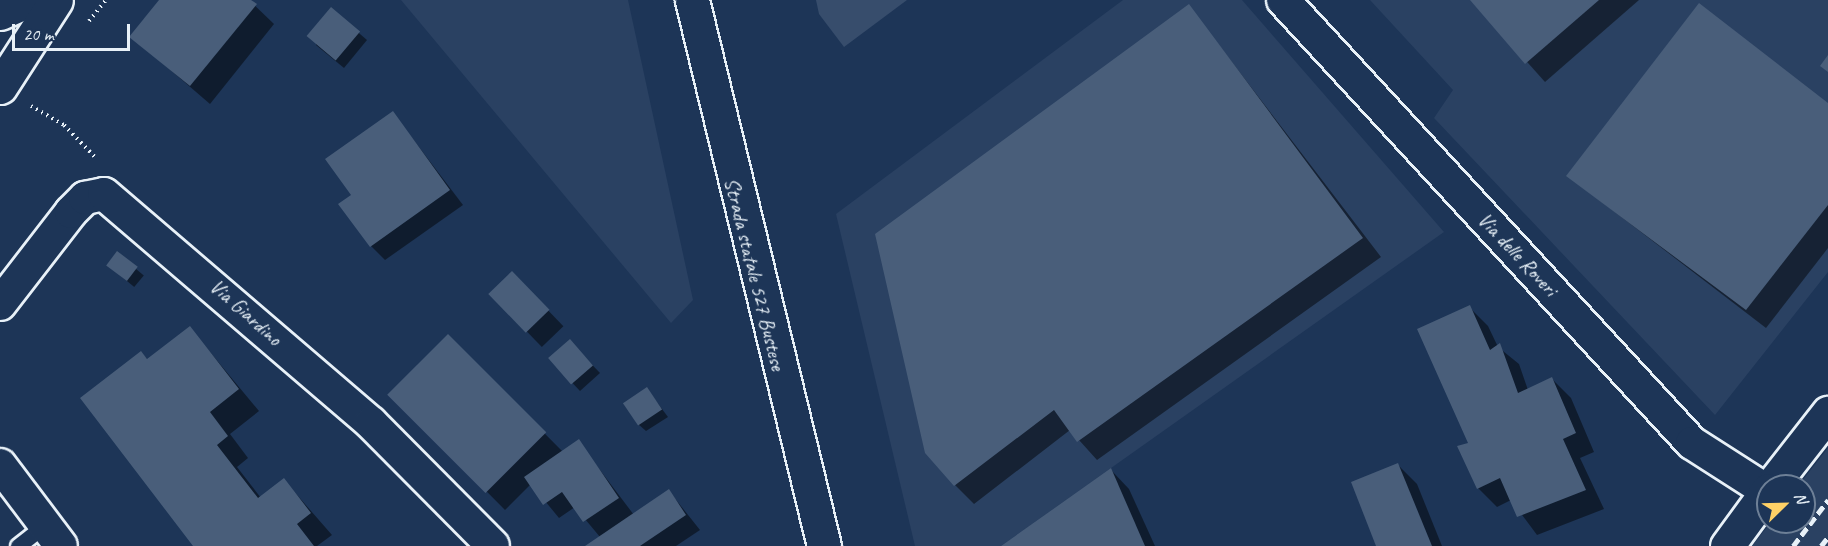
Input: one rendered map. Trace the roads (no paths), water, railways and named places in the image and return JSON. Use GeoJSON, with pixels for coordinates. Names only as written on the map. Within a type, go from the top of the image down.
{"type":"FeatureCollection","features":[{"type":"Feature","properties":{"kind":"main road"},"geometry":{"type":"LineString","coordinates":[[0,13],[29,0]]}},
{"type":"Feature","properties":{"kind":"main road"},"geometry":{"type":"LineString","coordinates":[[0,87],[56,0]]}},
{"type":"Feature","properties":{"kind":"main road","name":"Strada statale 527 Bustese"},"geometry":{"type":"LineString","coordinates":[[692,0],[824,546]]}},
{"type":"Feature","properties":{"kind":"main road"},"geometry":{"type":"LineString","coordinates":[[1781,474],[1828,413]]}},
{"type":"Feature","properties":{"kind":"main road"},"geometry":{"type":"LineString","coordinates":[[1727,546],[1756,507]]}},
{"type":"Feature","properties":{"kind":"street","name":"Via delle Roveri"},"geometry":{"type":"LineString","coordinates":[[1283,0],[1692,443],[1756,483]]}},
{"type":"Feature","properties":{"kind":"street","name":"Via Giardino"},"geometry":{"type":"LineString","coordinates":[[0,304],[70,212],[85,198],[105,194],[371,423],[493,546]]}},
{"type":"Feature","properties":{"kind":"street"},"geometry":{"type":"LineString","coordinates":[[0,465],[53,536]]}},
{"type":"Feature","properties":{"kind":"lane"},"geometry":{"type":"LineString","coordinates":[[18,546],[53,536]]}},
{"type":"Feature","properties":{"kind":"railway"},"geometry":{"type":"LineString","coordinates":[[1793,546],[1828,500]]}},
{"type":"Feature","properties":{"kind":"railway"},"geometry":{"type":"LineString","coordinates":[[1821,546],[1828,537]]}}]}
